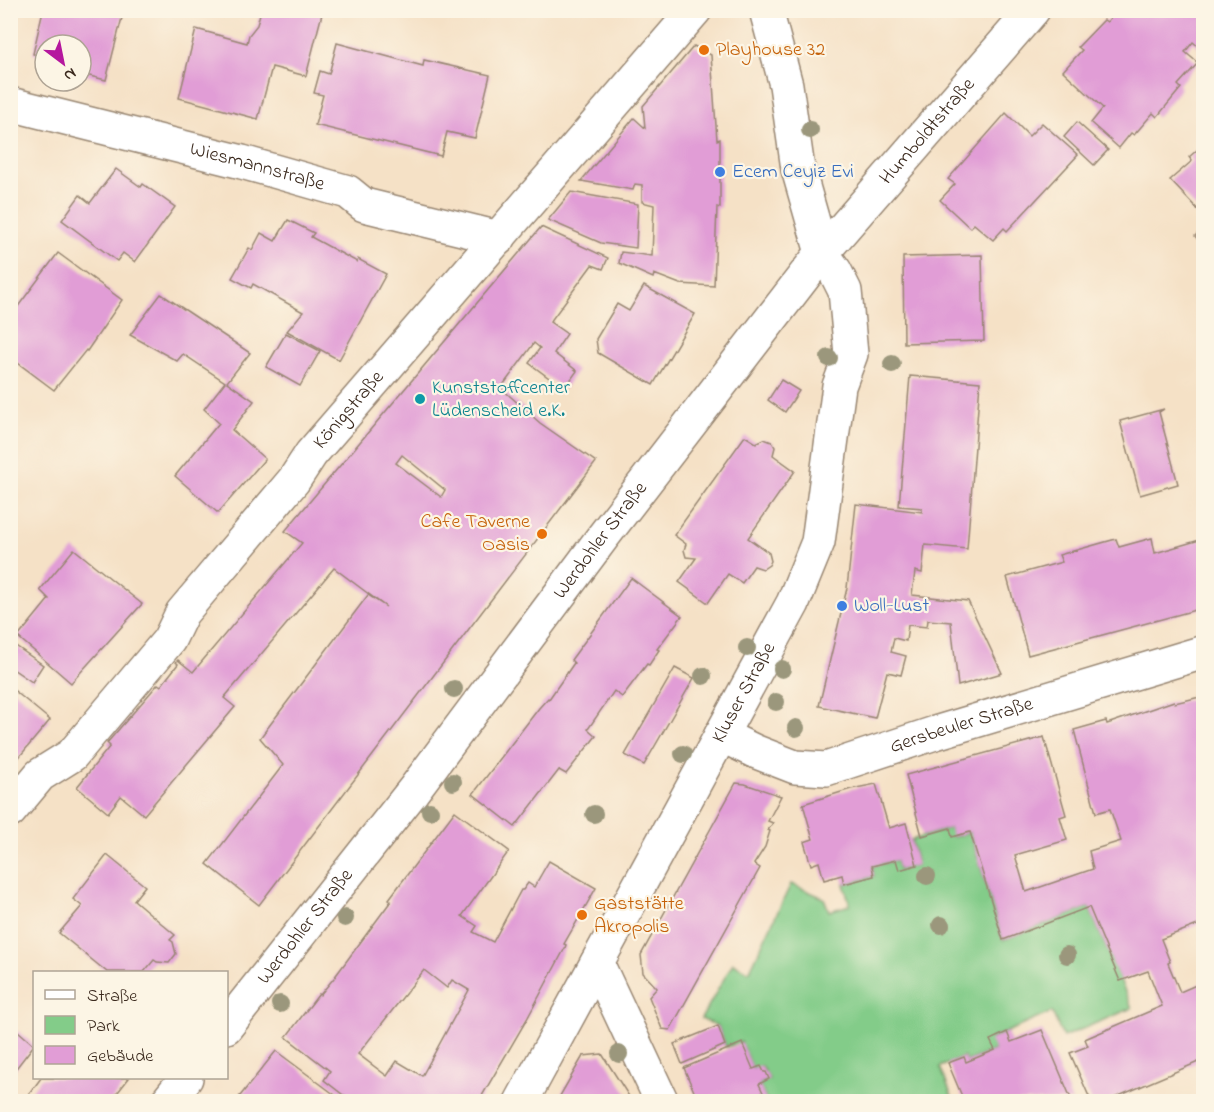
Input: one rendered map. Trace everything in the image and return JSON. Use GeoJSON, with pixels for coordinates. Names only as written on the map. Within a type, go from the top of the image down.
{"type":"FeatureCollection","features":[{"type":"Feature","properties":{"kind":"street","name":"Königstraße"},"geometry":{"type":"LineString","coordinates":[[10,811],[40,775],[72,755],[169,640],[182,613],[294,480],[311,454],[695,10]]}},
{"type":"Feature","properties":{"kind":"street"},"geometry":{"type":"LineString","coordinates":[[766,10],[786,85],[798,169],[822,253]]}},
{"type":"Feature","properties":{"kind":"street","name":"Humboldtstraße"},"geometry":{"type":"LineString","coordinates":[[822,253],[1033,10]]}},
{"type":"Feature","properties":{"kind":"street","name":"Wiesmannstraße"},"geometry":{"type":"LineString","coordinates":[[10,104],[242,162],[348,192],[364,205],[499,238]]}},
{"type":"Feature","properties":{"kind":"street","name":"Kluser Straße"},"geometry":{"type":"LineString","coordinates":[[521,1101],[793,603],[818,542],[839,386],[851,354],[844,291],[835,271],[822,253]]}},
{"type":"Feature","properties":{"kind":"street","name":"Werdohler Straße"},"geometry":{"type":"LineString","coordinates":[[228,1024],[413,791],[602,538],[822,253]]}},
{"type":"Feature","properties":{"kind":"street","name":"Gersbeuler Straße"},"geometry":{"type":"LineString","coordinates":[[721,735],[795,767],[826,769],[935,733],[1203,652]]}},
{"type":"Feature","properties":{"kind":"street"},"geometry":{"type":"LineString","coordinates":[[597,963],[662,1101]]}},
{"type":"Feature","properties":{"kind":"street"},"geometry":{"type":"LineString","coordinates":[[167,1101],[184,1079]]}},
{"type":"Feature","properties":{"kind":"green space"},"geometry":{"type":"Polygon","coordinates":[[[950,828],[953,837],[970,832],[1003,940],[1089,907],[1132,1008],[1063,1037],[1052,1012],[991,1039],[995,1050],[966,1062],[964,1057],[940,1067],[954,1102],[793,1102],[792,1099],[767,1101],[759,1084],[769,1079],[762,1066],[753,1069],[741,1042],[726,1047],[718,1026],[701,1019],[733,963],[749,972],[791,884],[824,898],[829,911],[850,905],[844,884],[874,876],[872,866],[896,860],[899,870],[917,865],[911,840],[950,828]]]}},
{"type":"Feature","properties":{"kind":"building"},"geometry":{"type":"Polygon","coordinates":[[[43,10],[124,10],[106,80],[93,77],[93,33],[38,33],[43,10]]]}},
{"type":"Feature","properties":{"kind":"building"},"geometry":{"type":"Polygon","coordinates":[[[261,10],[323,10],[306,76],[272,67],[258,119],[179,98],[196,29],[247,43],[249,35],[257,25],[261,10]]]}},
{"type":"Feature","properties":{"kind":"building"},"geometry":{"type":"Polygon","coordinates":[[[1117,10],[1203,10],[1203,43],[1200,48],[1193,42],[1185,52],[1198,63],[1178,85],[1181,88],[1157,117],[1153,113],[1134,135],[1131,133],[1119,148],[1091,123],[1103,108],[1063,71],[1082,50],[1078,47],[1104,20],[1107,22],[1117,10]]]}},
{"type":"Feature","properties":{"kind":"building"},"geometry":{"type":"Polygon","coordinates":[[[337,43],[423,66],[424,60],[490,75],[475,138],[447,132],[441,156],[315,125],[323,95],[314,93],[320,71],[329,74],[337,43]]]}},
{"type":"Feature","properties":{"kind":"building"},"geometry":{"type":"Polygon","coordinates":[[[694,46],[711,55],[717,140],[720,139],[720,208],[717,207],[714,286],[680,284],[654,274],[653,278],[619,263],[621,252],[652,256],[654,205],[642,202],[642,185],[635,184],[633,190],[581,181],[634,118],[645,128],[643,106],[694,46]]]}},
{"type":"Feature","properties":{"kind":"building"},"geometry":{"type":"Polygon","coordinates":[[[1006,113],[1029,136],[1042,123],[1078,155],[1007,231],[1004,228],[993,240],[974,224],[970,228],[940,200],[955,184],[948,179],[1006,113]]]}},
{"type":"Feature","properties":{"kind":"building"},"geometry":{"type":"Polygon","coordinates":[[[1077,122],[1108,150],[1094,165],[1064,137],[1077,122]]]}},
{"type":"Feature","properties":{"kind":"building"},"geometry":{"type":"Polygon","coordinates":[[[1203,145],[1203,215],[1170,180],[1192,161],[1189,157],[1203,145]]]}},
{"type":"Feature","properties":{"kind":"building"},"geometry":{"type":"Polygon","coordinates":[[[116,169],[141,187],[143,184],[175,207],[135,262],[123,253],[117,261],[62,220],[80,195],[90,203],[116,169]]]}},
{"type":"Feature","properties":{"kind":"building"},"geometry":{"type":"Polygon","coordinates":[[[571,192],[638,204],[636,248],[601,243],[548,220],[571,192]]]}},
{"type":"Feature","properties":{"kind":"building"},"geometry":{"type":"Polygon","coordinates":[[[288,220],[314,233],[311,237],[357,262],[358,259],[386,274],[339,360],[287,331],[303,312],[253,284],[251,288],[232,278],[249,248],[252,250],[261,233],[275,241],[288,220]]]}},
{"type":"Feature","properties":{"kind":"building"},"geometry":{"type":"Polygon","coordinates":[[[541,227],[608,258],[603,269],[592,265],[550,322],[567,334],[554,353],[577,371],[564,389],[529,363],[540,348],[534,343],[501,388],[540,423],[596,462],[259,905],[207,864],[283,765],[260,738],[368,595],[386,607],[334,568],[224,698],[235,707],[144,815],[121,796],[108,813],[77,787],[110,746],[107,743],[158,684],[161,686],[178,664],[176,662],[178,660],[193,672],[302,543],[285,531],[541,227]],[[402,455],[396,463],[441,497],[445,490],[402,455]]]}},
{"type":"Feature","properties":{"kind":"building"},"geometry":{"type":"Polygon","coordinates":[[[1203,228],[1203,246],[1195,236],[1203,228]]]}},
{"type":"Feature","properties":{"kind":"building"},"geometry":{"type":"Polygon","coordinates":[[[58,253],[122,300],[87,351],[54,390],[10,357],[10,317],[58,253]]]}},
{"type":"Feature","properties":{"kind":"building"},"geometry":{"type":"Polygon","coordinates":[[[982,255],[984,341],[904,343],[903,257],[982,255]]]}},
{"type":"Feature","properties":{"kind":"building"},"geometry":{"type":"Polygon","coordinates":[[[644,286],[695,314],[653,385],[598,353],[596,339],[617,304],[629,311],[644,286]]]}},
{"type":"Feature","properties":{"kind":"building"},"geometry":{"type":"Polygon","coordinates":[[[161,294],[250,353],[227,382],[254,401],[232,430],[265,459],[218,513],[175,476],[219,423],[204,409],[225,382],[183,354],[177,361],[130,335],[161,294]]]}},
{"type":"Feature","properties":{"kind":"building"},"geometry":{"type":"Polygon","coordinates":[[[286,333],[320,351],[300,386],[266,367],[286,333]]]}},
{"type":"Feature","properties":{"kind":"building"},"geometry":{"type":"Polygon","coordinates":[[[910,376],[980,382],[967,549],[925,545],[922,573],[915,571],[912,595],[968,601],[1002,673],[958,686],[951,622],[928,620],[927,627],[908,625],[906,641],[894,638],[891,652],[906,656],[901,675],[887,672],[875,718],[819,706],[847,588],[856,504],[922,512],[922,508],[899,506],[910,376]]]}},
{"type":"Feature","properties":{"kind":"building"},"geometry":{"type":"Polygon","coordinates":[[[781,380],[799,391],[785,412],[768,400],[781,380]]]}},
{"type":"Feature","properties":{"kind":"building"},"geometry":{"type":"Polygon","coordinates":[[[1164,409],[1159,412],[1178,484],[1140,495],[1120,421],[1164,409]]]}},
{"type":"Feature","properties":{"kind":"building"},"geometry":{"type":"Polygon","coordinates":[[[745,436],[756,443],[764,439],[772,442],[775,447],[773,455],[795,471],[748,538],[769,553],[771,561],[769,565],[763,569],[754,566],[742,583],[728,574],[708,603],[679,582],[696,558],[686,557],[684,550],[686,544],[674,535],[745,436]]]}},
{"type":"Feature","properties":{"kind":"building"},"geometry":{"type":"Polygon","coordinates":[[[1152,538],[1155,553],[1203,539],[1203,608],[1028,655],[1007,577],[1062,562],[1059,555],[1116,539],[1119,547],[1152,538]]]}},
{"type":"Feature","properties":{"kind":"building"},"geometry":{"type":"Polygon","coordinates":[[[74,549],[142,604],[71,683],[18,637],[49,599],[40,590],[74,549]]]}},
{"type":"Feature","properties":{"kind":"building"},"geometry":{"type":"Polygon","coordinates":[[[631,578],[682,616],[657,649],[659,650],[649,665],[647,664],[622,697],[614,691],[588,729],[596,736],[566,774],[559,770],[515,827],[473,794],[539,708],[549,699],[574,663],[571,660],[631,578]]]}},
{"type":"Feature","properties":{"kind":"building"},"geometry":{"type":"Polygon","coordinates":[[[10,642],[43,665],[32,682],[10,667],[10,642]]]}},
{"type":"Feature","properties":{"kind":"building"},"geometry":{"type":"Polygon","coordinates":[[[675,668],[694,678],[644,765],[625,755],[675,668]]]}},
{"type":"Feature","properties":{"kind":"building"},"geometry":{"type":"Polygon","coordinates":[[[10,687],[50,720],[10,768],[10,687]]]}},
{"type":"Feature","properties":{"kind":"building"},"geometry":{"type":"Polygon","coordinates":[[[1200,697],[1203,710],[1203,923],[1161,939],[1180,992],[1203,982],[1203,1060],[1107,1101],[1091,1101],[1070,1053],[1088,1046],[1085,1039],[1162,1006],[1148,971],[1120,981],[1089,907],[1003,940],[970,832],[952,837],[950,828],[922,836],[906,775],[1044,737],[1066,815],[1060,817],[1067,840],[1015,855],[1026,892],[1093,869],[1089,851],[1121,841],[1110,809],[1096,813],[1074,730],[1106,721],[1107,724],[1174,701],[1175,703],[1200,697]]]}},
{"type":"Feature","properties":{"kind":"building"},"geometry":{"type":"Polygon","coordinates":[[[736,783],[781,796],[768,821],[773,823],[768,830],[770,831],[765,847],[754,864],[760,868],[670,1030],[662,1029],[649,997],[657,988],[643,973],[641,955],[736,783]]]}},
{"type":"Feature","properties":{"kind":"building"},"geometry":{"type":"Polygon","coordinates":[[[876,784],[889,828],[906,823],[917,865],[899,870],[896,860],[872,866],[874,876],[844,884],[842,875],[824,880],[819,862],[811,865],[804,842],[813,839],[803,804],[876,784]]]}},
{"type":"Feature","properties":{"kind":"building"},"geometry":{"type":"Polygon","coordinates":[[[455,811],[509,851],[462,916],[477,926],[473,932],[493,942],[521,890],[528,883],[534,887],[549,861],[596,888],[564,944],[565,948],[527,1019],[479,1101],[351,1101],[324,1080],[330,1071],[286,1037],[334,978],[391,901],[389,899],[455,811]],[[424,970],[358,1054],[387,1076],[397,1061],[422,1076],[469,990],[452,980],[447,988],[424,970]]]}},
{"type":"Feature","properties":{"kind":"building"},"geometry":{"type":"Polygon","coordinates":[[[107,855],[145,886],[134,900],[175,935],[170,940],[173,942],[176,954],[169,963],[154,960],[145,971],[106,971],[59,933],[82,906],[73,899],[107,855]]]}},
{"type":"Feature","properties":{"kind":"building"},"geometry":{"type":"Polygon","coordinates":[[[718,1026],[725,1045],[682,1064],[674,1044],[718,1026]]]}},
{"type":"Feature","properties":{"kind":"building"},"geometry":{"type":"Polygon","coordinates":[[[1042,1030],[1072,1101],[964,1101],[948,1063],[964,1057],[966,1062],[995,1050],[990,1040],[1007,1032],[1011,1042],[1042,1030]]]}},
{"type":"Feature","properties":{"kind":"building"},"geometry":{"type":"Polygon","coordinates":[[[18,1031],[33,1044],[14,1071],[10,1068],[10,1039],[18,1031]]]}},
{"type":"Feature","properties":{"kind":"building"},"geometry":{"type":"Polygon","coordinates":[[[742,1043],[753,1069],[761,1066],[766,1072],[769,1079],[759,1084],[767,1101],[698,1101],[684,1068],[742,1043]]]}},
{"type":"Feature","properties":{"kind":"building"},"geometry":{"type":"Polygon","coordinates":[[[276,1051],[323,1086],[343,1101],[236,1101],[276,1051]]]}},
{"type":"Feature","properties":{"kind":"building"},"geometry":{"type":"Polygon","coordinates":[[[602,1054],[632,1101],[557,1101],[583,1056],[602,1054]]]}},
{"type":"Feature","properties":{"kind":"building"},"geometry":{"type":"Polygon","coordinates":[[[40,1079],[128,1079],[111,1101],[24,1101],[40,1079]]]}},
{"type":"Feature","properties":{"kind":"place","name":"Playhouse 32"},"geometry":{"type":"Point","coordinates":[704,50]}},
{"type":"Feature","properties":{"kind":"place","name":"Ecem Ceyiz Evi"},"geometry":{"type":"Point","coordinates":[720,172]}},
{"type":"Feature","properties":{"kind":"place","name":"Kunststoffcenter Lüdenscheid e.K."},"geometry":{"type":"Point","coordinates":[420,399]}},
{"type":"Feature","properties":{"kind":"place","name":"Cafe Taverne Oasis"},"geometry":{"type":"Point","coordinates":[542,534]}},
{"type":"Feature","properties":{"kind":"place","name":"Woll-Lust"},"geometry":{"type":"Point","coordinates":[842,606]}},
{"type":"Feature","properties":{"kind":"place","name":"Gaststätte Akropolis"},"geometry":{"type":"Point","coordinates":[582,915]}}]}
